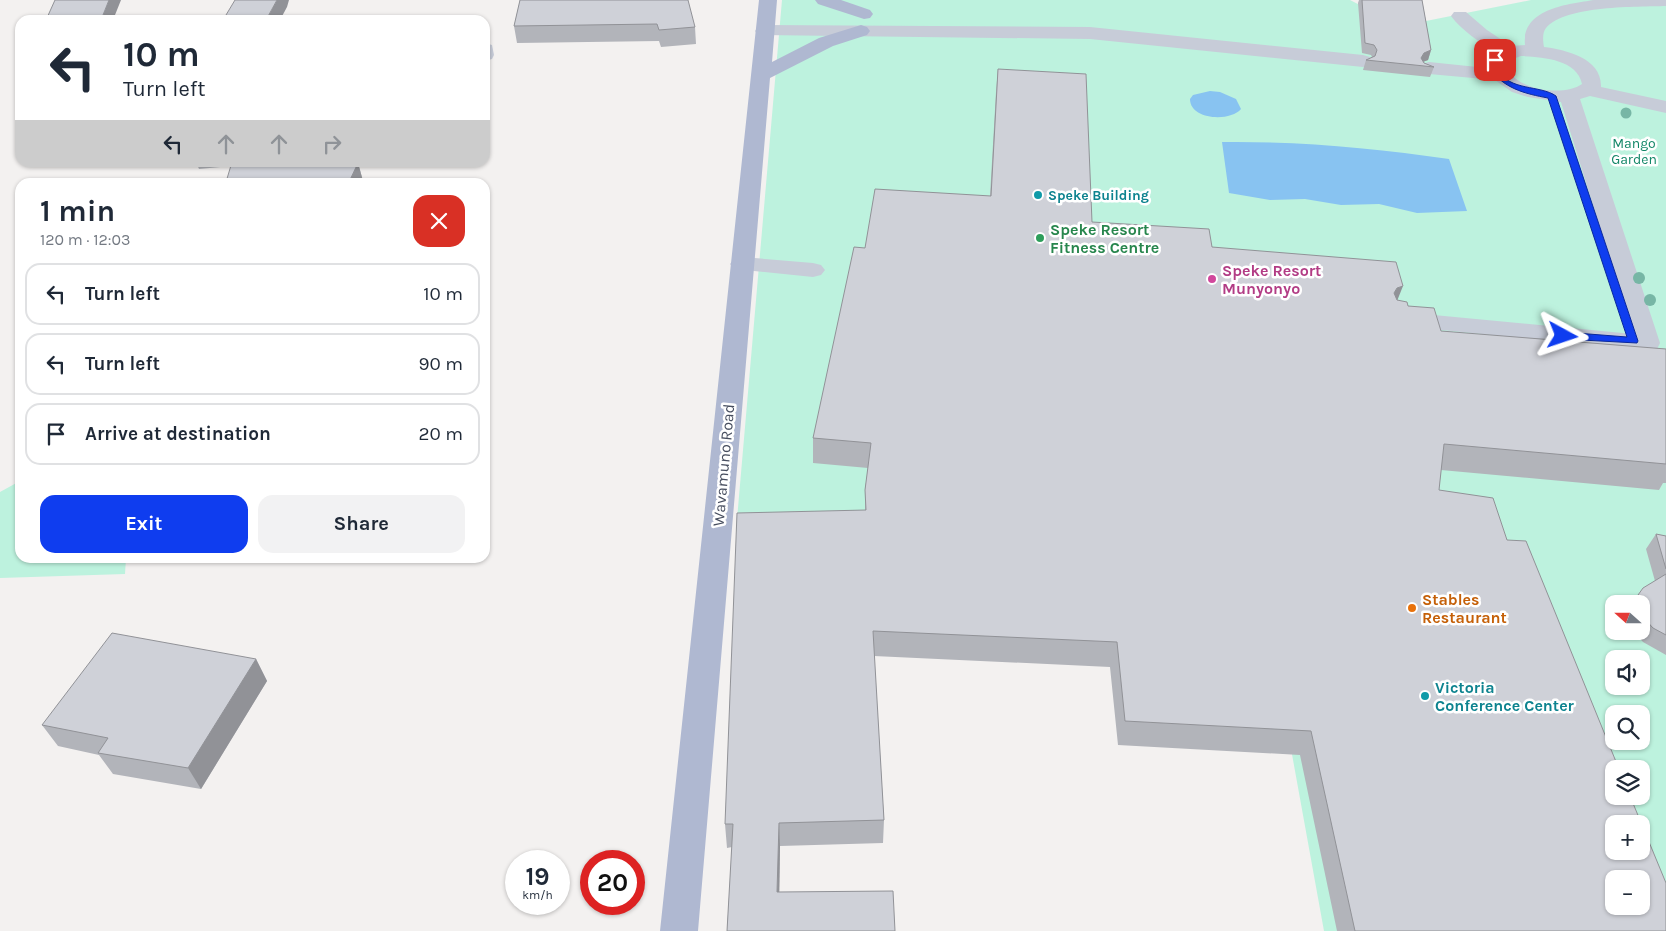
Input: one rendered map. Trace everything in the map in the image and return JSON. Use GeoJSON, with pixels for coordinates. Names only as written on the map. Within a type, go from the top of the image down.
{"type":"FeatureCollection","features":[{"type":"Feature","properties":{"kind":"main road","name":"Wavamuno Road"},"geometry":{"type":"LineString","coordinates":[[679,931],[742,264],[761,76],[771,14]]}},
{"type":"Feature","properties":{"kind":"main road"},"geometry":{"type":"LineString","coordinates":[[761,76],[862,23]]}},
{"type":"Feature","properties":{"kind":"street"},"geometry":{"type":"LineString","coordinates":[[1535,51],[1533,40],[1538,25],[1545,18],[1558,13],[1613,3],[1666,1]]}},
{"type":"Feature","properties":{"kind":"street"},"geometry":{"type":"LineString","coordinates":[[819,7],[862,23],[942,15]]}},
{"type":"Feature","properties":{"kind":"street"},"geometry":{"type":"LineString","coordinates":[[771,14],[862,23],[1090,33],[1362,53],[1076,15]]}},
{"type":"Feature","properties":{"kind":"street"},"geometry":{"type":"LineString","coordinates":[[1460,16],[1480,34],[1500,62],[1511,84],[1524,90],[1666,93]]}},
{"type":"Feature","properties":{"kind":"street"},"geometry":{"type":"LineString","coordinates":[[1398,319],[1640,342],[1575,90],[1579,64],[1554,54],[1535,51],[1500,62],[1428,61]]}},
{"type":"Feature","properties":{"kind":"street"},"geometry":{"type":"LineString","coordinates":[[1575,90],[1666,107]]}},
{"type":"Feature","properties":{"kind":"street"},"geometry":{"type":"LineString","coordinates":[[742,264],[813,270]]}},
{"type":"Feature","properties":{"kind":"green space","name":"Speke Resort Munyonyo"},"geometry":{"type":"Polygon","coordinates":[[[782,0],[1350,0],[1401,26],[1531,0],[1666,0],[1666,931],[1324,931],[1255,550],[736,531],[782,0]]]}},
{"type":"Feature","properties":{"kind":"green space"},"geometry":{"type":"Polygon","coordinates":[[[15,484],[15,563],[126,563],[125,574],[0,578],[0,492],[15,484]]]}},
{"type":"Feature","properties":{"kind":"water"},"geometry":{"type":"Polygon","coordinates":[[[1210,91],[1220,92],[1236,99],[1241,109],[1236,113],[1220,117],[1203,115],[1196,111],[1190,99],[1193,95],[1210,91]]]}},
{"type":"Feature","properties":{"kind":"water"},"geometry":{"type":"Polygon","coordinates":[[[1222,142],[1336,146],[1449,159],[1467,211],[1417,213],[1379,204],[1341,205],[1305,199],[1270,200],[1229,193],[1222,142]]]}},
{"type":"Feature","properties":{"kind":"building"},"geometry":{"type":"Polygon","coordinates":[[[55,0],[109,0],[103,15],[48,15],[55,0]]]}},
{"type":"Feature","properties":{"kind":"building"},"geometry":{"type":"Polygon","coordinates":[[[235,0],[277,0],[269,15],[226,15],[235,0]]]}},
{"type":"Feature","properties":{"kind":"building"},"geometry":{"type":"Polygon","coordinates":[[[520,0],[688,0],[695,27],[659,30],[657,24],[514,26],[520,0]]]}},
{"type":"Feature","properties":{"kind":"building"},"geometry":{"type":"Polygon","coordinates":[[[1362,0],[1422,0],[1431,50],[1424,53],[1421,58],[1424,63],[1434,67],[1366,60],[1375,56],[1377,50],[1374,45],[1365,43],[1362,0]]]}},
{"type":"Feature","properties":{"kind":"building"},"geometry":{"type":"Polygon","coordinates":[[[998,69],[1086,74],[1092,222],[1209,229],[1212,247],[1396,262],[1403,286],[1397,288],[1394,293],[1397,300],[1407,302],[1408,306],[1434,308],[1441,331],[1666,349],[1666,464],[1444,444],[1439,490],[1493,498],[1507,540],[1526,541],[1605,735],[1605,750],[1611,750],[1615,760],[1605,760],[1605,805],[1634,805],[1638,815],[1605,815],[1605,860],[1650,860],[1650,844],[1666,883],[1666,931],[1355,931],[1311,731],[1125,721],[1117,642],[873,631],[884,820],[779,823],[777,892],[893,891],[895,931],[727,931],[733,824],[725,824],[737,513],[866,510],[865,490],[871,443],[813,438],[854,247],[865,248],[875,189],[991,196],[998,69]]]}},
{"type":"Feature","properties":{"kind":"building"},"geometry":{"type":"Polygon","coordinates":[[[230,167],[356,167],[351,178],[227,178],[230,167]]]}},
{"type":"Feature","properties":{"kind":"building"},"geometry":{"type":"Polygon","coordinates":[[[1656,534],[1666,536],[1666,569],[1656,534]]]}},
{"type":"Feature","properties":{"kind":"building"},"geometry":{"type":"Polygon","coordinates":[[[1666,574],[1666,635],[1650,625],[1650,595],[1638,595],[1643,588],[1666,574]]]}},
{"type":"Feature","properties":{"kind":"building"},"geometry":{"type":"Polygon","coordinates":[[[112,633],[256,659],[188,768],[98,753],[108,738],[42,725],[112,633]]]}},
{"type":"Feature","properties":{"kind":"place","name":"Speke Building"},"geometry":{"type":"Point","coordinates":[1038,195]}},
{"type":"Feature","properties":{"kind":"place","name":"Speke Resort Fitness Centre"},"geometry":{"type":"Point","coordinates":[1040,238]}},
{"type":"Feature","properties":{"kind":"place","name":"Speke Resort Munyonyo"},"geometry":{"type":"Point","coordinates":[1212,279]}},
{"type":"Feature","properties":{"kind":"place","name":"Stables Restaurant"},"geometry":{"type":"Point","coordinates":[1412,608]}},
{"type":"Feature","properties":{"kind":"place","name":"Victoria Conference Center"},"geometry":{"type":"Point","coordinates":[1425,696]}},
{"type":"Feature","properties":{"kind":"route"},"geometry":{"type":"LineString","coordinates":[[1495,60],[1494,67],[1498,75],[1511,84],[1531,92],[1552,96],[1633,341],[1563,336]]}},
{"type":"Feature","properties":{"kind":"park label","name":"Mango Garden"},"geometry":{"type":"Point","coordinates":[1634,152]}}]}
